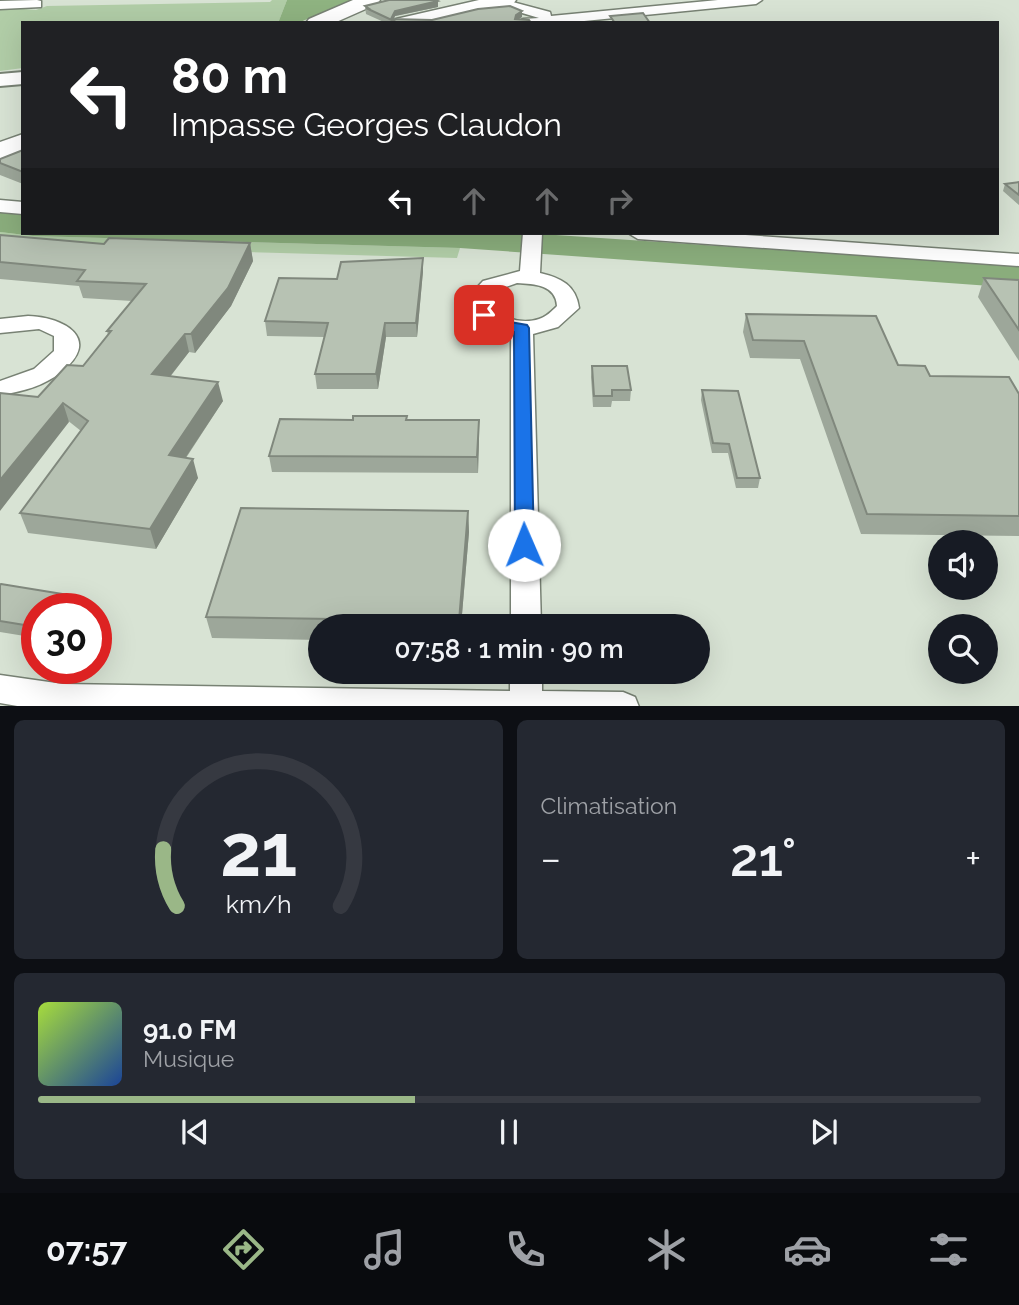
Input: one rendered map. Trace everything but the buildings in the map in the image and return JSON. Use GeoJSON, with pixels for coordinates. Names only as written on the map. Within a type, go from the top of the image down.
{"type":"FeatureCollection","features":[{"type":"Feature","properties":{"kind":"main road"},"geometry":{"type":"LineString","coordinates":[[321,21],[370,0]]}},
{"type":"Feature","properties":{"kind":"main road"},"geometry":{"type":"LineString","coordinates":[[411,21],[503,1]]}},
{"type":"Feature","properties":{"kind":"main road"},"geometry":{"type":"LineString","coordinates":[[0,80],[21,78]]}},
{"type":"Feature","properties":{"kind":"main road"},"geometry":{"type":"LineString","coordinates":[[0,152],[21,143]]}},
{"type":"Feature","properties":{"kind":"main road"},"geometry":{"type":"LineString","coordinates":[[0,163],[21,154]]}},
{"type":"Feature","properties":{"kind":"street"},"geometry":{"type":"LineString","coordinates":[[539,21],[756,0]]}},
{"type":"Feature","properties":{"kind":"street"},"geometry":{"type":"LineString","coordinates":[[503,1],[524,11],[563,18]]}},
{"type":"Feature","properties":{"kind":"street"},"geometry":{"type":"LineString","coordinates":[[0,5],[37,4]]}},
{"type":"Feature","properties":{"kind":"street"},"geometry":{"type":"LineString","coordinates":[[0,206],[21,208]]}},
{"type":"Feature","properties":{"kind":"street"},"geometry":{"type":"LineString","coordinates":[[530,266],[533,235]]}},
{"type":"Feature","properties":{"kind":"street"},"geometry":{"type":"LineString","coordinates":[[666,235],[1019,260]]}},
{"type":"Feature","properties":{"kind":"street"},"geometry":{"type":"LineString","coordinates":[[530,266],[544,279],[564,291],[568,308],[551,323],[522,328],[494,322],[484,315],[478,307],[482,291],[530,266]]}},
{"type":"Feature","properties":{"kind":"street"},"geometry":{"type":"LineString","coordinates":[[0,326],[23,322],[54,326],[64,333],[67,342],[65,352],[57,363],[44,373],[26,382],[0,388]]}},
{"type":"Feature","properties":{"kind":"street"},"geometry":{"type":"LineString","coordinates":[[522,328],[526,614]]}},
{"type":"Feature","properties":{"kind":"street"},"geometry":{"type":"LineString","coordinates":[[0,688],[63,698],[526,688],[623,706]]}},
{"type":"Feature","properties":{"kind":"shaded area"},"geometry":{"type":"Polygon","coordinates":[[[287,0],[279,21],[21,21],[21,68],[0,71],[0,7],[36,10],[47,6],[287,0]]]}},
{"type":"Feature","properties":{"kind":"shaded area"},"geometry":{"type":"Polygon","coordinates":[[[287,0],[352,0],[303,21],[279,21],[287,0]]]}},
{"type":"Feature","properties":{"kind":"shaded area"},"geometry":{"type":"Polygon","coordinates":[[[0,210],[21,212],[21,235],[0,232],[0,210]]]}},
{"type":"Feature","properties":{"kind":"shaded area"},"geometry":{"type":"Polygon","coordinates":[[[0,232],[33,236],[460,248],[457,258],[106,248],[0,242],[0,232]]]}},
{"type":"Feature","properties":{"kind":"shaded area"},"geometry":{"type":"Polygon","coordinates":[[[25,235],[556,235],[1019,266],[1019,288],[460,248],[25,235]]]}},
{"type":"Feature","properties":{"kind":"route"},"geometry":{"type":"LineString","coordinates":[[484,315],[494,322],[522,328],[524,545]]}}]}
